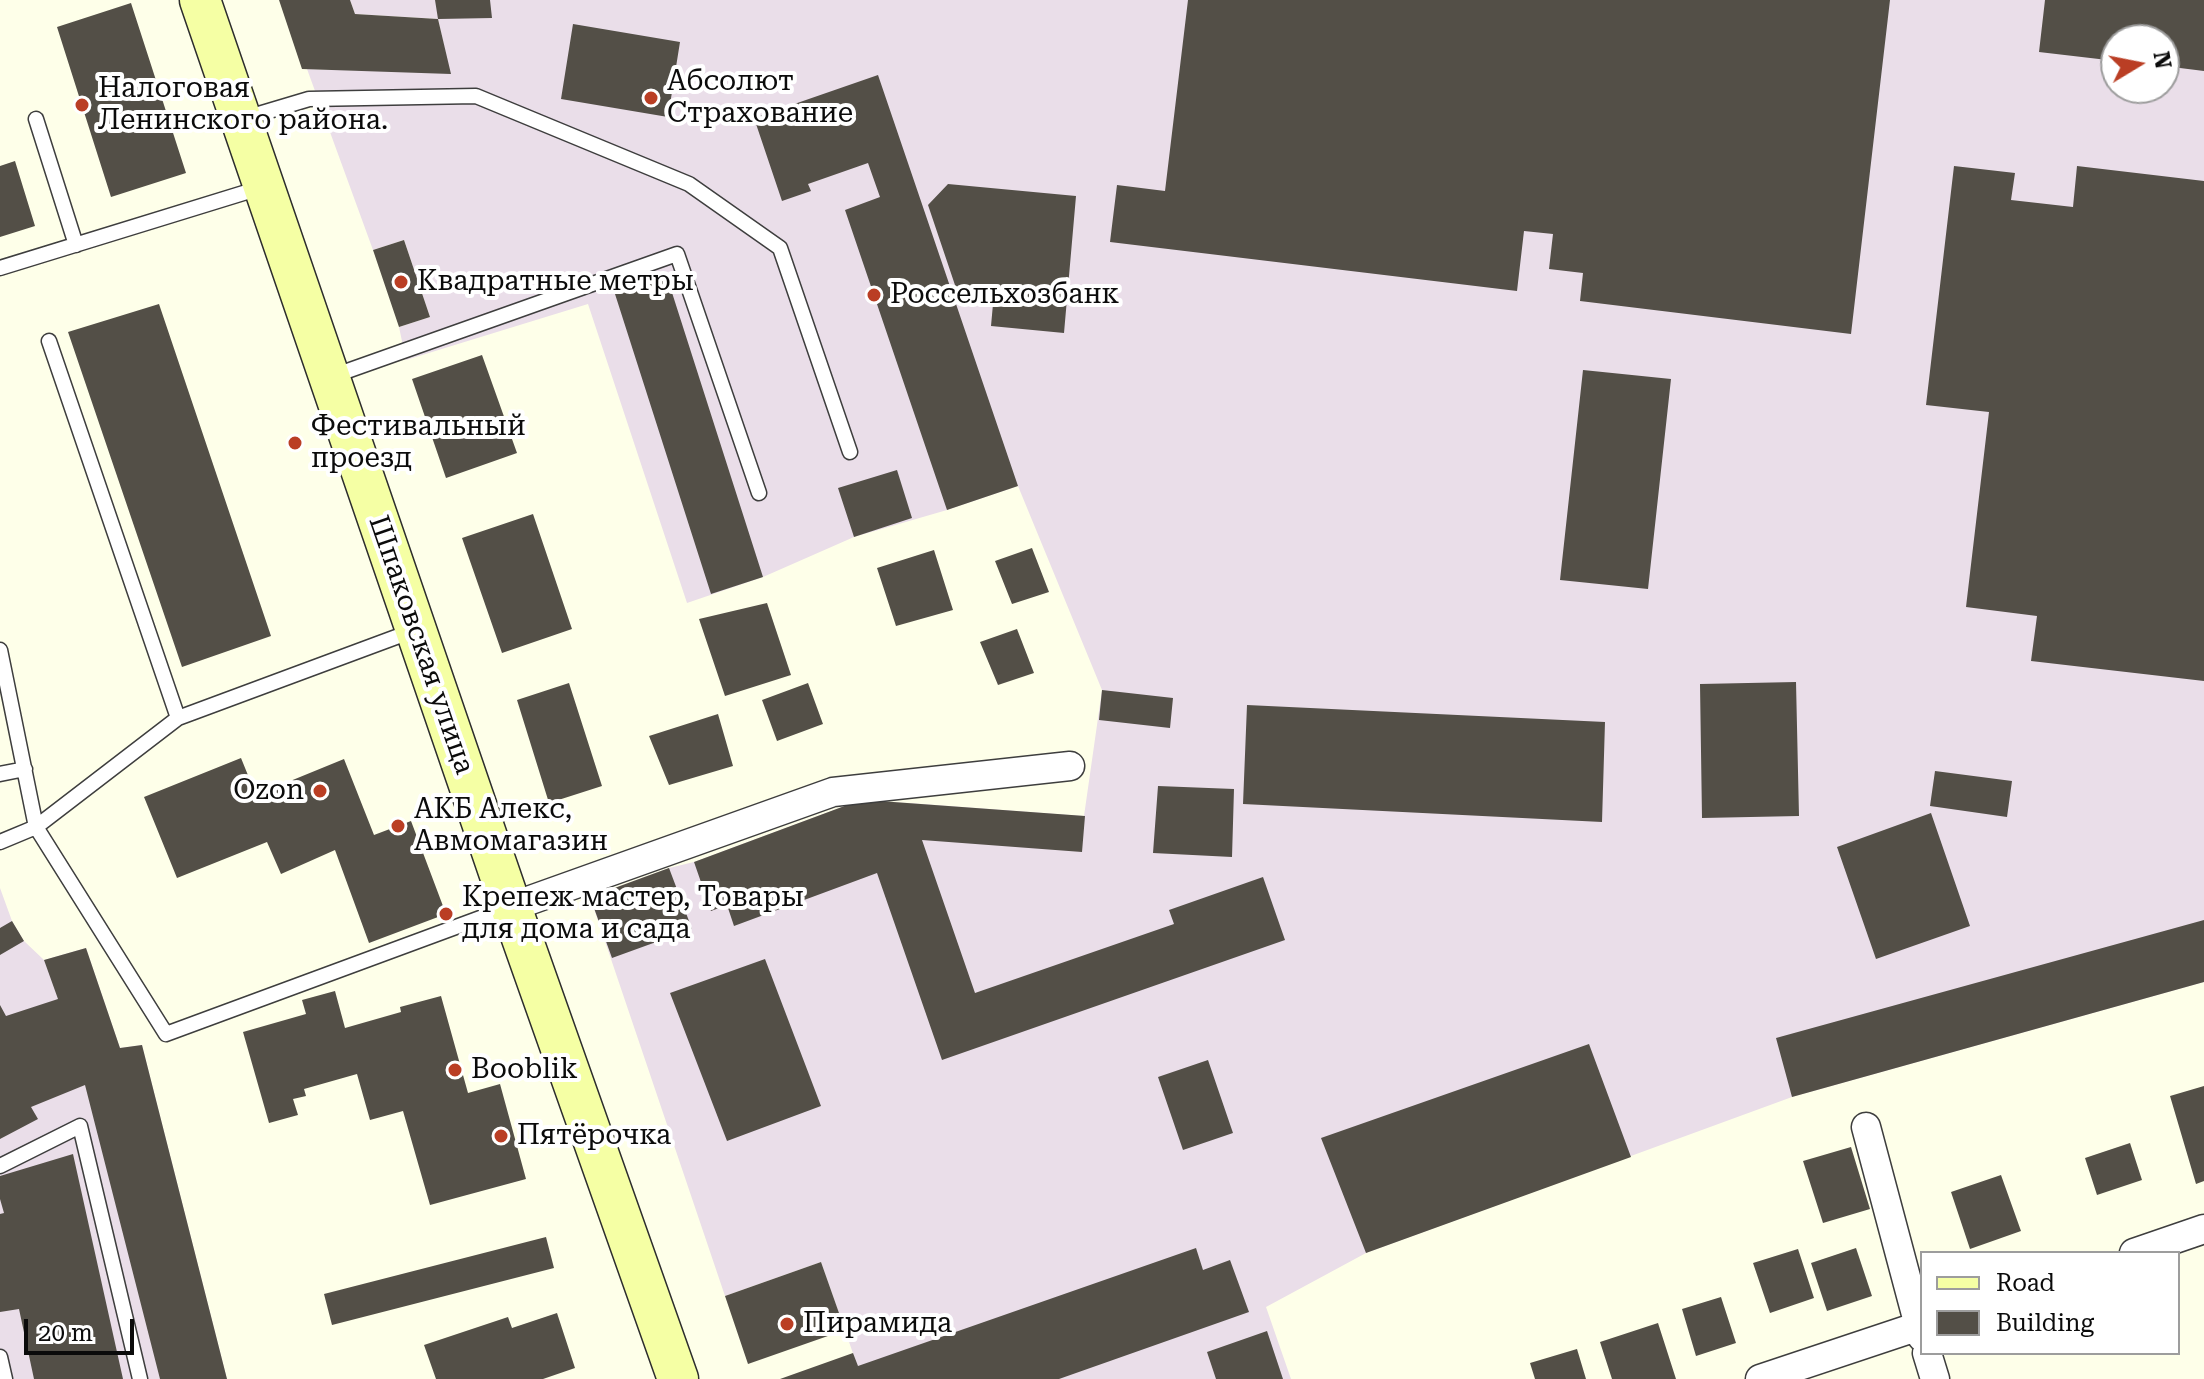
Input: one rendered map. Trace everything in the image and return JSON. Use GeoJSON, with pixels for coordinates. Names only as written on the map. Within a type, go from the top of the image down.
{"type":"FeatureCollection","features":[{"type":"Feature","properties":{"kind":"main road","name":"Шпаковская улица"},"geometry":{"type":"LineString","coordinates":[[200,0],[511,907],[678,1379]]}},
{"type":"Feature","properties":{"kind":"street"},"geometry":{"type":"LineString","coordinates":[[511,907],[833,792],[1070,766]]}},
{"type":"Feature","properties":{"kind":"street"},"geometry":{"type":"LineString","coordinates":[[1866,1127],[1920,1325]]}},
{"type":"Feature","properties":{"kind":"street"},"geometry":{"type":"LineString","coordinates":[[2140,1251],[2204,1229]]}},
{"type":"Feature","properties":{"kind":"street"},"geometry":{"type":"LineString","coordinates":[[1760,1379],[1920,1329]]}},
{"type":"Feature","properties":{"kind":"street"},"geometry":{"type":"LineString","coordinates":[[1928,1355],[1935,1379]]}},
{"type":"Feature","properties":{"kind":"lane"},"geometry":{"type":"LineString","coordinates":[[241,119],[309,99],[476,96],[689,184],[780,248],[850,452]]}},
{"type":"Feature","properties":{"kind":"lane"},"geometry":{"type":"LineString","coordinates":[[36,119],[76,245]]}},
{"type":"Feature","properties":{"kind":"lane"},"geometry":{"type":"LineString","coordinates":[[0,268],[264,187]]}},
{"type":"Feature","properties":{"kind":"lane"},"geometry":{"type":"LineString","coordinates":[[329,377],[677,254],[759,493]]}},
{"type":"Feature","properties":{"kind":"lane"},"geometry":{"type":"LineString","coordinates":[[49,341],[178,718]]}},
{"type":"Feature","properties":{"kind":"lane"},"geometry":{"type":"LineString","coordinates":[[0,842],[36,827],[178,718],[415,630]]}},
{"type":"Feature","properties":{"kind":"lane"},"geometry":{"type":"LineString","coordinates":[[0,650],[36,827],[166,1034],[511,907]]}},
{"type":"Feature","properties":{"kind":"lane"},"geometry":{"type":"LineString","coordinates":[[0,774],[25,769]]}},
{"type":"Feature","properties":{"kind":"lane"},"geometry":{"type":"LineString","coordinates":[[0,1166],[80,1126],[140,1379]]}},
{"type":"Feature","properties":{"kind":"lane"},"geometry":{"type":"LineString","coordinates":[[0,1357],[5,1379]]}},
{"type":"Feature","properties":{"kind":"shaded area"},"geometry":{"type":"Polygon","coordinates":[[[350,0],[2204,0],[2204,982],[1792,1097],[1366,1253],[1266,1307],[1291,1379],[862,1379],[821,1262],[725,1296],[590,897],[858,801],[1084,816],[1102,690],[1018,486],[854,537],[763,577],[687,603],[588,304],[406,360],[399,327],[430,317],[404,240],[373,250],[307,69],[450,73],[438,19],[355,14],[350,0]]]}},
{"type":"Feature","properties":{"kind":"shaded area"},"geometry":{"type":"Polygon","coordinates":[[[0,888],[12,921],[24,941],[44,960],[86,948],[120,1048],[142,1045],[227,1379],[0,1379],[0,888]]]}},
{"type":"Feature","properties":{"kind":"building"},"geometry":{"type":"Polygon","coordinates":[[[279,0],[350,0],[355,14],[438,19],[451,74],[302,69],[279,0]]]}},
{"type":"Feature","properties":{"kind":"building"},"geometry":{"type":"Polygon","coordinates":[[[435,0],[490,0],[492,18],[438,19],[435,0]]]}},
{"type":"Feature","properties":{"kind":"building"},"geometry":{"type":"Polygon","coordinates":[[[1188,0],[1890,0],[1851,334],[1580,301],[1583,273],[1549,269],[1553,234],[1524,231],[1517,291],[1110,242],[1117,185],[1165,191],[1188,0]]]}},
{"type":"Feature","properties":{"kind":"building"},"geometry":{"type":"Polygon","coordinates":[[[2045,0],[2204,0],[2204,71],[2180,68],[2180,24],[2100,24],[2100,59],[2039,52],[2045,0]]]}},
{"type":"Feature","properties":{"kind":"building"},"geometry":{"type":"Polygon","coordinates":[[[131,3],[186,173],[111,197],[57,27],[131,3]]]}},
{"type":"Feature","properties":{"kind":"building"},"geometry":{"type":"Polygon","coordinates":[[[573,24],[680,42],[668,117],[561,99],[573,24]]]}},
{"type":"Feature","properties":{"kind":"building"},"geometry":{"type":"Polygon","coordinates":[[[878,75],[1018,486],[947,510],[845,210],[880,197],[868,163],[808,184],[811,191],[782,201],[754,118],[878,75]]]}},
{"type":"Feature","properties":{"kind":"building"},"geometry":{"type":"Polygon","coordinates":[[[15,161],[35,226],[0,237],[0,166],[15,161]]]}},
{"type":"Feature","properties":{"kind":"building"},"geometry":{"type":"Polygon","coordinates":[[[1954,166],[2015,173],[2011,200],[2073,207],[2077,166],[2204,181],[2204,681],[2031,661],[2037,616],[1966,607],[1989,412],[1926,405],[1954,166]]]}},
{"type":"Feature","properties":{"kind":"building"},"geometry":{"type":"Polygon","coordinates":[[[948,184],[1076,196],[1064,333],[991,326],[994,293],[957,291],[928,205],[948,184]]]}},
{"type":"Feature","properties":{"kind":"building"},"geometry":{"type":"Polygon","coordinates":[[[404,240],[430,317],[399,327],[373,250],[404,240]]]}},
{"type":"Feature","properties":{"kind":"building"},"geometry":{"type":"Polygon","coordinates":[[[667,277],[763,577],[711,594],[615,294],[667,277]]]}},
{"type":"Feature","properties":{"kind":"building"},"geometry":{"type":"Polygon","coordinates":[[[159,304],[271,636],[182,667],[68,332],[159,304]]]}},
{"type":"Feature","properties":{"kind":"building"},"geometry":{"type":"Polygon","coordinates":[[[482,355],[517,453],[446,478],[412,379],[482,355]]]}},
{"type":"Feature","properties":{"kind":"building"},"geometry":{"type":"Polygon","coordinates":[[[1583,370],[1671,379],[1648,589],[1560,580],[1583,370]]]}},
{"type":"Feature","properties":{"kind":"building"},"geometry":{"type":"Polygon","coordinates":[[[897,470],[912,518],[854,537],[838,488],[897,470]]]}},
{"type":"Feature","properties":{"kind":"building"},"geometry":{"type":"Polygon","coordinates":[[[533,514],[572,629],[502,653],[462,538],[533,514]]]}},
{"type":"Feature","properties":{"kind":"building"},"geometry":{"type":"Polygon","coordinates":[[[1032,548],[1049,592],[1012,604],[995,561],[1032,548]]]}},
{"type":"Feature","properties":{"kind":"building"},"geometry":{"type":"Polygon","coordinates":[[[934,550],[953,610],[896,626],[877,568],[934,550]]]}},
{"type":"Feature","properties":{"kind":"building"},"geometry":{"type":"Polygon","coordinates":[[[767,603],[791,675],[725,696],[699,619],[767,603]]]}},
{"type":"Feature","properties":{"kind":"building"},"geometry":{"type":"Polygon","coordinates":[[[1017,629],[1034,673],[998,685],[980,642],[1017,629]]]}},
{"type":"Feature","properties":{"kind":"building"},"geometry":{"type":"Polygon","coordinates":[[[1796,682],[1799,816],[1702,818],[1700,684],[1796,682]]]}},
{"type":"Feature","properties":{"kind":"building"},"geometry":{"type":"Polygon","coordinates":[[[569,683],[602,786],[549,803],[517,700],[569,683]]]}},
{"type":"Feature","properties":{"kind":"building"},"geometry":{"type":"Polygon","coordinates":[[[808,683],[823,724],[777,741],[762,700],[808,683]]]}},
{"type":"Feature","properties":{"kind":"building"},"geometry":{"type":"Polygon","coordinates":[[[1102,690],[1173,698],[1170,728],[1099,720],[1102,690]]]}},
{"type":"Feature","properties":{"kind":"building"},"geometry":{"type":"Polygon","coordinates":[[[1247,705],[1605,722],[1602,822],[1243,804],[1247,705]]]}},
{"type":"Feature","properties":{"kind":"building"},"geometry":{"type":"Polygon","coordinates":[[[718,714],[733,766],[669,785],[649,736],[718,714]]]}},
{"type":"Feature","properties":{"kind":"building"},"geometry":{"type":"Polygon","coordinates":[[[241,758],[256,795],[344,759],[374,835],[411,821],[446,914],[369,943],[335,850],[281,874],[267,842],[177,878],[144,797],[241,758]]]}},
{"type":"Feature","properties":{"kind":"building"},"geometry":{"type":"Polygon","coordinates":[[[1935,771],[2012,781],[2007,817],[1930,806],[1935,771]]]}},
{"type":"Feature","properties":{"kind":"building"},"geometry":{"type":"Polygon","coordinates":[[[1158,786],[1234,789],[1232,857],[1153,853],[1158,786]]]}},
{"type":"Feature","properties":{"kind":"building"},"geometry":{"type":"Polygon","coordinates":[[[866,800],[1085,816],[1082,852],[922,840],[975,993],[1174,924],[1169,910],[1263,877],[1285,940],[942,1060],[877,873],[734,926],[727,905],[711,911],[694,862],[866,800]]]}},
{"type":"Feature","properties":{"kind":"building"},"geometry":{"type":"Polygon","coordinates":[[[1931,813],[1970,926],[1876,959],[1837,847],[1931,813]]]}},
{"type":"Feature","properties":{"kind":"building"},"geometry":{"type":"Polygon","coordinates":[[[669,868],[692,929],[612,958],[590,897],[669,868]]]}},
{"type":"Feature","properties":{"kind":"building"},"geometry":{"type":"Polygon","coordinates":[[[2204,920],[2204,982],[1792,1097],[1776,1038],[2204,920]]]}},
{"type":"Feature","properties":{"kind":"building"},"geometry":{"type":"Polygon","coordinates":[[[12,921],[24,941],[0,955],[0,928],[12,921]]]}},
{"type":"Feature","properties":{"kind":"building"},"geometry":{"type":"Polygon","coordinates":[[[86,948],[120,1048],[142,1045],[227,1379],[160,1379],[85,1085],[31,1107],[38,1119],[0,1139],[0,1005],[6,1016],[58,999],[44,960],[86,948]]]}},
{"type":"Feature","properties":{"kind":"building"},"geometry":{"type":"Polygon","coordinates":[[[765,959],[821,1106],[727,1141],[670,993],[765,959]]]}},
{"type":"Feature","properties":{"kind":"building"},"geometry":{"type":"Polygon","coordinates":[[[335,991],[345,1028],[401,1012],[400,1007],[441,996],[468,1093],[500,1084],[526,1179],[430,1205],[403,1111],[370,1120],[357,1074],[304,1089],[306,1096],[293,1099],[298,1115],[269,1123],[243,1032],[306,1014],[302,1000],[335,991]]]}},
{"type":"Feature","properties":{"kind":"building"},"geometry":{"type":"Polygon","coordinates":[[[1589,1044],[1631,1157],[1366,1253],[1321,1138],[1589,1044]]]}},
{"type":"Feature","properties":{"kind":"building"},"geometry":{"type":"Polygon","coordinates":[[[1208,1060],[1233,1133],[1183,1150],[1158,1077],[1208,1060]]]}},
{"type":"Feature","properties":{"kind":"building"},"geometry":{"type":"Polygon","coordinates":[[[2204,1086],[2204,1181],[2196,1184],[2170,1096],[2204,1086]]]}},
{"type":"Feature","properties":{"kind":"building"},"geometry":{"type":"Polygon","coordinates":[[[2130,1143],[2142,1180],[2097,1195],[2085,1158],[2130,1143]]]}},
{"type":"Feature","properties":{"kind":"building"},"geometry":{"type":"Polygon","coordinates":[[[1851,1147],[1870,1209],[1823,1223],[1803,1161],[1851,1147]]]}},
{"type":"Feature","properties":{"kind":"building"},"geometry":{"type":"Polygon","coordinates":[[[73,1154],[123,1379],[34,1379],[19,1309],[0,1312],[0,1214],[4,1213],[0,1199],[0,1176],[73,1154]]]}},
{"type":"Feature","properties":{"kind":"building"},"geometry":{"type":"Polygon","coordinates":[[[2001,1175],[2021,1231],[1970,1249],[1951,1192],[2001,1175]]]}},
{"type":"Feature","properties":{"kind":"building"},"geometry":{"type":"Polygon","coordinates":[[[546,1237],[554,1268],[332,1325],[324,1294],[546,1237]]]}},
{"type":"Feature","properties":{"kind":"building"},"geometry":{"type":"Polygon","coordinates":[[[1196,1248],[1203,1270],[1230,1260],[1249,1312],[1059,1379],[780,1379],[853,1353],[858,1366],[1196,1248]]]}},
{"type":"Feature","properties":{"kind":"building"},"geometry":{"type":"Polygon","coordinates":[[[1856,1248],[1872,1296],[1827,1311],[1811,1263],[1856,1248]]]}},
{"type":"Feature","properties":{"kind":"building"},"geometry":{"type":"Polygon","coordinates":[[[1798,1249],[1814,1298],[1770,1313],[1753,1263],[1798,1249]]]}},
{"type":"Feature","properties":{"kind":"building"},"geometry":{"type":"Polygon","coordinates":[[[821,1262],[845,1330],[748,1364],[725,1296],[821,1262]]]}},
{"type":"Feature","properties":{"kind":"building"},"geometry":{"type":"Polygon","coordinates":[[[1721,1297],[1736,1343],[1696,1356],[1682,1309],[1721,1297]]]}},
{"type":"Feature","properties":{"kind":"building"},"geometry":{"type":"Polygon","coordinates":[[[557,1313],[575,1368],[543,1379],[436,1379],[424,1345],[508,1317],[512,1328],[557,1313]]]}},
{"type":"Feature","properties":{"kind":"building"},"geometry":{"type":"Polygon","coordinates":[[[1658,1323],[1676,1379],[1612,1379],[1600,1342],[1658,1323]]]}},
{"type":"Feature","properties":{"kind":"building"},"geometry":{"type":"Polygon","coordinates":[[[1267,1331],[1283,1379],[1216,1379],[1207,1352],[1267,1331]]]}},
{"type":"Feature","properties":{"kind":"building"},"geometry":{"type":"Polygon","coordinates":[[[1577,1349],[1586,1379],[1535,1379],[1530,1363],[1577,1349]]]}},
{"type":"Feature","properties":{"kind":"place","name":"Абсолют Страхование"},"geometry":{"type":"Point","coordinates":[651,98]}},
{"type":"Feature","properties":{"kind":"place","name":"Налоговая Ленинского района."},"geometry":{"type":"Point","coordinates":[82,105]}},
{"type":"Feature","properties":{"kind":"place","name":"Квадратные метры"},"geometry":{"type":"Point","coordinates":[401,282]}},
{"type":"Feature","properties":{"kind":"place","name":"Россельхозбанк"},"geometry":{"type":"Point","coordinates":[874,295]}},
{"type":"Feature","properties":{"kind":"place","name":"Фестивальный проезд"},"geometry":{"type":"Point","coordinates":[295,443]}},
{"type":"Feature","properties":{"kind":"place","name":"Ozon"},"geometry":{"type":"Point","coordinates":[320,791]}},
{"type":"Feature","properties":{"kind":"place","name":"АКБ Алекс, Авмомагазин"},"geometry":{"type":"Point","coordinates":[398,826]}},
{"type":"Feature","properties":{"kind":"place","name":"Крепеж мастер, Товары для дома и сада"},"geometry":{"type":"Point","coordinates":[446,914]}},
{"type":"Feature","properties":{"kind":"place","name":"Booblik"},"geometry":{"type":"Point","coordinates":[455,1070]}},
{"type":"Feature","properties":{"kind":"place","name":"Пятёрочка"},"geometry":{"type":"Point","coordinates":[501,1136]}},
{"type":"Feature","properties":{"kind":"place","name":"Пирамида"},"geometry":{"type":"Point","coordinates":[787,1324]}}]}
